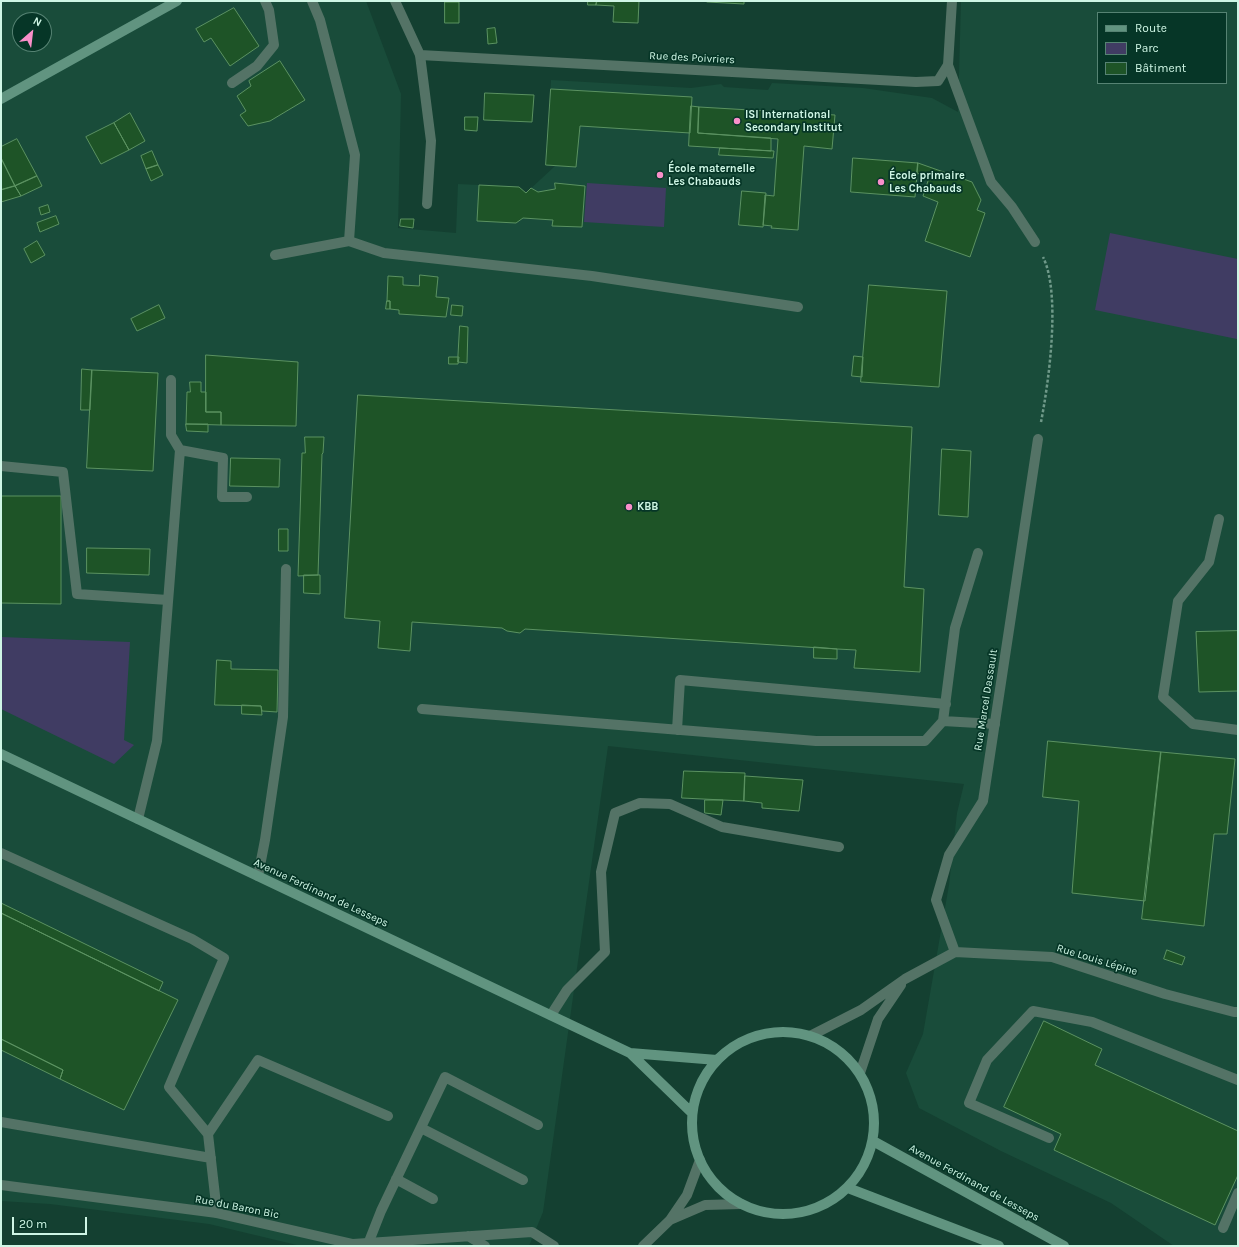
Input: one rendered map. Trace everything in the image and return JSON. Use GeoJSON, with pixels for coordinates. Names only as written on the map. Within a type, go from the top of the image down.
{"type":"FeatureCollection","features":[{"type":"Feature","properties":{"kind":"main road"},"geometry":{"type":"LineString","coordinates":[[1,99],[175,1]]}},
{"type":"Feature","properties":{"kind":"main road","name":"Avenue Ferdinand de Lesseps"},"geometry":{"type":"LineString","coordinates":[[1,754],[630,1053],[692,1113]]}},
{"type":"Feature","properties":{"kind":"main road"},"geometry":{"type":"LineString","coordinates":[[785,1032],[810,1036],[838,1050],[860,1073],[870,1094],[874,1118],[873,1141],[864,1166],[848,1188],[824,1205],[797,1213],[768,1213],[741,1204],[717,1186],[700,1160],[693,1137],[692,1113],[700,1084],[717,1060],[737,1044],[760,1035],[785,1032]]}},
{"type":"Feature","properties":{"kind":"main road","name":"Avenue Ferdinand de Lesseps"},"geometry":{"type":"LineString","coordinates":[[630,1053],[717,1060]]}},
{"type":"Feature","properties":{"kind":"main road","name":"Avenue Ferdinand de Lesseps"},"geometry":{"type":"LineString","coordinates":[[873,1141],[1064,1246]]}},
{"type":"Feature","properties":{"kind":"main road"},"geometry":{"type":"LineString","coordinates":[[848,1188],[999,1246]]}},
{"type":"Feature","properties":{"kind":"street"},"geometry":{"type":"LineString","coordinates":[[232,82],[257,66],[274,45],[269,10],[265,1]]}},
{"type":"Feature","properties":{"kind":"street"},"geometry":{"type":"LineString","coordinates":[[312,1],[320,20],[355,156],[349,242]]}},
{"type":"Feature","properties":{"kind":"street"},"geometry":{"type":"LineString","coordinates":[[395,1],[420,54],[430,141],[427,204]]}},
{"type":"Feature","properties":{"kind":"street"},"geometry":{"type":"LineString","coordinates":[[952,1],[948,65],[991,182],[1012,207],[1035,242]]}},
{"type":"Feature","properties":{"kind":"street","name":"Rue des Poivriers"},"geometry":{"type":"LineString","coordinates":[[420,54],[916,82],[938,81],[948,65]]}},
{"type":"Feature","properties":{"kind":"street"},"geometry":{"type":"LineString","coordinates":[[275,255],[349,242],[384,253],[592,276],[798,307]]}},
{"type":"Feature","properties":{"kind":"street"},"geometry":{"type":"LineString","coordinates":[[138,819],[157,741],[180,450],[171,435],[171,380]]}},
{"type":"Feature","properties":{"kind":"street","name":"Rue Marcel Dassault"},"geometry":{"type":"LineString","coordinates":[[955,952],[936,900],[949,855],[983,801],[1038,439]]}},
{"type":"Feature","properties":{"kind":"street"},"geometry":{"type":"LineString","coordinates":[[180,450],[223,458],[222,497],[247,497]]}},
{"type":"Feature","properties":{"kind":"street"},"geometry":{"type":"LineString","coordinates":[[1,466],[64,472],[77,594],[168,600]]}},
{"type":"Feature","properties":{"kind":"street"},"geometry":{"type":"LineString","coordinates":[[1219,519],[1209,562],[1178,601],[1163,697],[1192,724],[1238,730]]}},
{"type":"Feature","properties":{"kind":"street"},"geometry":{"type":"LineString","coordinates":[[422,709],[816,741],[925,742],[943,721],[955,628],[978,553]]}},
{"type":"Feature","properties":{"kind":"street"},"geometry":{"type":"LineString","coordinates":[[258,876],[265,840],[283,717],[286,569]]}},
{"type":"Feature","properties":{"kind":"street"},"geometry":{"type":"LineString","coordinates":[[677,730],[680,680],[946,704]]}},
{"type":"Feature","properties":{"kind":"street"},"geometry":{"type":"LineString","coordinates":[[943,721],[995,724]]}},
{"type":"Feature","properties":{"kind":"street"},"geometry":{"type":"LineString","coordinates":[[551,1015],[567,990],[605,952],[601,872],[615,813],[640,803],[670,804],[722,826],[839,847]]}},
{"type":"Feature","properties":{"kind":"street"},"geometry":{"type":"LineString","coordinates":[[1,853],[192,938],[224,958],[169,1087],[208,1134],[218,1213]]}},
{"type":"Feature","properties":{"kind":"street"},"geometry":{"type":"LineString","coordinates":[[810,1036],[861,1010],[905,979],[955,952]]}},
{"type":"Feature","properties":{"kind":"street","name":"Rue Louis Lépine"},"geometry":{"type":"LineString","coordinates":[[955,952],[1052,957],[1166,994],[1238,1012]]}},
{"type":"Feature","properties":{"kind":"street"},"geometry":{"type":"LineString","coordinates":[[860,1073],[878,1019],[905,979]]}},
{"type":"Feature","properties":{"kind":"street"},"geometry":{"type":"LineString","coordinates":[[1049,1138],[969,1103],[987,1060],[1033,1011],[1092,1022],[1238,1080]]}},
{"type":"Feature","properties":{"kind":"street"},"geometry":{"type":"LineString","coordinates":[[208,1134],[258,1060],[388,1116]]}},
{"type":"Feature","properties":{"kind":"street"},"geometry":{"type":"LineString","coordinates":[[368,1244],[396,1179],[445,1077],[538,1124]]}},
{"type":"Feature","properties":{"kind":"street"},"geometry":{"type":"LineString","coordinates":[[1,1122],[211,1158]]}},
{"type":"Feature","properties":{"kind":"street"},"geometry":{"type":"LineString","coordinates":[[421,1128],[523,1180]]}},
{"type":"Feature","properties":{"kind":"street"},"geometry":{"type":"LineString","coordinates":[[643,1246],[670,1220],[688,1195],[700,1160]]}},
{"type":"Feature","properties":{"kind":"street"},"geometry":{"type":"LineString","coordinates":[[396,1179],[432,1199]]}},
{"type":"Feature","properties":{"kind":"street","name":"Rue du Baron Bic"},"geometry":{"type":"LineString","coordinates":[[1,1185],[218,1213],[353,1244],[532,1232],[554,1246]]}},
{"type":"Feature","properties":{"kind":"street"},"geometry":{"type":"LineString","coordinates":[[1223,1228],[1238,1193]]}},
{"type":"Feature","properties":{"kind":"street"},"geometry":{"type":"LineString","coordinates":[[670,1220],[705,1205],[741,1204]]}},
{"type":"Feature","properties":{"kind":"street"},"geometry":{"type":"LineString","coordinates":[[468,1236],[485,1246]]}},
{"type":"Feature","properties":{"kind":"path"},"geometry":{"type":"LineString","coordinates":[[1035,242],[1046,264],[1052,300],[1050,357],[1038,439]]}},
{"type":"Feature","properties":{"kind":"shaded area"},"geometry":{"type":"Polygon","coordinates":[[[1,1],[366,1],[401,94],[398,228],[456,233],[458,184],[519,187],[526,193],[555,166],[547,166],[551,80],[691,88],[721,84],[724,87],[768,90],[772,83],[863,88],[932,98],[958,112],[961,1],[1238,1],[1238,1246],[1174,1246],[1111,1203],[1001,1151],[919,1108],[906,1073],[923,1034],[949,885],[957,813],[964,784],[608,746],[543,1212],[529,1246],[301,1246],[209,1224],[50,1204],[1,1201],[1,1]]]}},
{"type":"Feature","properties":{"kind":"green space"},"geometry":{"type":"Polygon","coordinates":[[[587,183],[666,188],[664,227],[584,222],[587,183]]]}},
{"type":"Feature","properties":{"kind":"green space"},"geometry":{"type":"Polygon","coordinates":[[[1110,233],[1238,259],[1237,339],[1095,310],[1110,233]]]}},
{"type":"Feature","properties":{"kind":"green space"},"geometry":{"type":"Polygon","coordinates":[[[1,637],[130,642],[124,740],[134,745],[114,764],[1,709],[1,637]]]}},
{"type":"Feature","properties":{"kind":"building"},"geometry":{"type":"Polygon","coordinates":[[[588,1],[597,1],[596,5],[588,5],[588,1]]]}},
{"type":"Feature","properties":{"kind":"building"},"geometry":{"type":"Polygon","coordinates":[[[597,1],[639,1],[638,23],[613,22],[614,6],[596,5],[597,1]]]}},
{"type":"Feature","properties":{"kind":"building"},"geometry":{"type":"Polygon","coordinates":[[[744,1],[744,4],[707,2],[744,1]]]}},
{"type":"Feature","properties":{"kind":"building"},"geometry":{"type":"Polygon","coordinates":[[[445,2],[459,2],[459,23],[445,23],[445,2]]]}},
{"type":"Feature","properties":{"kind":"building"},"geometry":{"type":"Polygon","coordinates":[[[234,8],[259,46],[230,66],[211,38],[204,42],[196,29],[234,8]]]}},
{"type":"Feature","properties":{"kind":"building"},"geometry":{"type":"Polygon","coordinates":[[[495,28],[497,43],[488,44],[487,29],[495,28]]]}},
{"type":"Feature","properties":{"kind":"building"},"geometry":{"type":"Polygon","coordinates":[[[280,61],[305,100],[270,121],[248,126],[240,115],[246,111],[237,96],[251,86],[249,81],[280,61]]]}},
{"type":"Feature","properties":{"kind":"building"},"geometry":{"type":"Polygon","coordinates":[[[551,89],[692,97],[690,133],[580,126],[576,167],[546,165],[551,89]]]}},
{"type":"Feature","properties":{"kind":"building"},"geometry":{"type":"Polygon","coordinates":[[[485,93],[534,95],[532,122],[484,120],[485,93]]]}},
{"type":"Feature","properties":{"kind":"building"},"geometry":{"type":"Polygon","coordinates":[[[691,106],[699,107],[698,133],[771,138],[771,151],[689,146],[691,106]]]}},
{"type":"Feature","properties":{"kind":"building"},"geometry":{"type":"Polygon","coordinates":[[[699,107],[835,115],[832,149],[804,146],[798,230],[771,228],[772,226],[763,225],[765,195],[774,196],[778,139],[698,133],[699,107]]]}},
{"type":"Feature","properties":{"kind":"building"},"geometry":{"type":"Polygon","coordinates":[[[130,113],[145,141],[129,150],[114,123],[130,113]]]}},
{"type":"Feature","properties":{"kind":"building"},"geometry":{"type":"Polygon","coordinates":[[[465,117],[478,117],[477,131],[465,130],[465,117]]]}},
{"type":"Feature","properties":{"kind":"building"},"geometry":{"type":"Polygon","coordinates":[[[114,123],[129,150],[101,164],[86,137],[114,123]]]}},
{"type":"Feature","properties":{"kind":"building"},"geometry":{"type":"Polygon","coordinates":[[[17,139],[37,176],[15,186],[1,158],[1,147],[17,139]]]}},
{"type":"Feature","properties":{"kind":"building"},"geometry":{"type":"Polygon","coordinates":[[[720,148],[774,151],[773,158],[719,155],[720,148]]]}},
{"type":"Feature","properties":{"kind":"building"},"geometry":{"type":"Polygon","coordinates":[[[152,151],[158,165],[146,169],[141,156],[152,151]]]}},
{"type":"Feature","properties":{"kind":"building"},"geometry":{"type":"Polygon","coordinates":[[[1,158],[15,186],[1,190],[1,158]]]}},
{"type":"Feature","properties":{"kind":"building"},"geometry":{"type":"Polygon","coordinates":[[[853,158],[918,163],[915,197],[851,192],[853,158]]]}},
{"type":"Feature","properties":{"kind":"building"},"geometry":{"type":"Polygon","coordinates":[[[918,163],[972,182],[981,200],[977,210],[985,213],[970,257],[925,241],[938,202],[923,196],[929,178],[917,173],[918,163]]]}},
{"type":"Feature","properties":{"kind":"building"},"geometry":{"type":"Polygon","coordinates":[[[158,165],[163,175],[151,181],[146,169],[158,165]]]}},
{"type":"Feature","properties":{"kind":"building"},"geometry":{"type":"Polygon","coordinates":[[[37,176],[42,186],[21,196],[15,186],[37,176]]]}},
{"type":"Feature","properties":{"kind":"building"},"geometry":{"type":"Polygon","coordinates":[[[555,183],[585,186],[582,227],[552,226],[553,220],[523,218],[516,223],[477,221],[479,185],[519,187],[526,193],[531,188],[538,192],[555,189],[555,183]]]}},
{"type":"Feature","properties":{"kind":"building"},"geometry":{"type":"Polygon","coordinates":[[[15,186],[21,196],[1,202],[1,190],[15,186]]]}},
{"type":"Feature","properties":{"kind":"building"},"geometry":{"type":"Polygon","coordinates":[[[742,191],[766,193],[763,227],[739,225],[742,191]]]}},
{"type":"Feature","properties":{"kind":"building"},"geometry":{"type":"Polygon","coordinates":[[[48,205],[50,212],[41,215],[39,208],[48,205]]]}},
{"type":"Feature","properties":{"kind":"building"},"geometry":{"type":"Polygon","coordinates":[[[56,216],[59,224],[40,232],[37,223],[56,216]]]}},
{"type":"Feature","properties":{"kind":"building"},"geometry":{"type":"Polygon","coordinates":[[[401,219],[414,219],[413,228],[400,226],[401,219]]]}},
{"type":"Feature","properties":{"kind":"building"},"geometry":{"type":"Polygon","coordinates":[[[37,241],[45,255],[31,263],[24,249],[37,241]]]}},
{"type":"Feature","properties":{"kind":"building"},"geometry":{"type":"Polygon","coordinates":[[[420,275],[438,277],[436,297],[449,298],[446,317],[399,314],[399,310],[390,309],[390,301],[387,301],[388,276],[403,277],[403,285],[419,286],[420,275]]]}},
{"type":"Feature","properties":{"kind":"building"},"geometry":{"type":"Polygon","coordinates":[[[869,285],[947,291],[939,387],[861,382],[869,285]]]}},
{"type":"Feature","properties":{"kind":"building"},"geometry":{"type":"Polygon","coordinates":[[[387,301],[390,301],[390,309],[386,309],[387,301]]]}},
{"type":"Feature","properties":{"kind":"building"},"geometry":{"type":"Polygon","coordinates":[[[159,305],[165,318],[137,331],[131,319],[159,305]]]}},
{"type":"Feature","properties":{"kind":"building"},"geometry":{"type":"Polygon","coordinates":[[[452,305],[463,306],[462,316],[451,315],[452,305]]]}},
{"type":"Feature","properties":{"kind":"building"},"geometry":{"type":"Polygon","coordinates":[[[460,326],[468,327],[467,363],[458,362],[460,326]]]}},
{"type":"Feature","properties":{"kind":"building"},"geometry":{"type":"Polygon","coordinates":[[[206,355],[298,362],[296,426],[221,425],[221,412],[206,412],[206,355]]]}},
{"type":"Feature","properties":{"kind":"building"},"geometry":{"type":"Polygon","coordinates":[[[854,356],[863,357],[862,377],[852,376],[854,356]]]}},
{"type":"Feature","properties":{"kind":"building"},"geometry":{"type":"Polygon","coordinates":[[[449,357],[459,357],[458,364],[449,364],[449,357]]]}},
{"type":"Feature","properties":{"kind":"building"},"geometry":{"type":"Polygon","coordinates":[[[82,369],[92,370],[90,410],[81,410],[82,369]]]}},
{"type":"Feature","properties":{"kind":"building"},"geometry":{"type":"Polygon","coordinates":[[[92,370],[158,373],[153,471],[87,468],[92,370]]]}},
{"type":"Feature","properties":{"kind":"building"},"geometry":{"type":"Polygon","coordinates":[[[190,382],[201,382],[201,392],[206,392],[206,412],[221,412],[221,425],[186,424],[187,392],[190,392],[190,382]]]}},
{"type":"Feature","properties":{"kind":"building","name":"KBB"},"geometry":{"type":"Polygon","coordinates":[[[358,395],[912,427],[904,587],[924,589],[920,672],[854,668],[856,650],[525,629],[520,633],[507,631],[502,628],[412,622],[410,651],[378,648],[380,621],[345,618],[358,395]]]}},
{"type":"Feature","properties":{"kind":"building"},"geometry":{"type":"Polygon","coordinates":[[[186,424],[208,424],[208,432],[187,431],[186,424]]]}},
{"type":"Feature","properties":{"kind":"building"},"geometry":{"type":"Polygon","coordinates":[[[305,437],[324,437],[322,454],[318,575],[298,576],[302,453],[305,453],[305,437]]]}},
{"type":"Feature","properties":{"kind":"building"},"geometry":{"type":"Polygon","coordinates":[[[942,449],[971,451],[968,517],[939,515],[942,449]]]}},
{"type":"Feature","properties":{"kind":"building"},"geometry":{"type":"Polygon","coordinates":[[[231,458],[280,459],[279,487],[230,486],[231,458]]]}},
{"type":"Feature","properties":{"kind":"building"},"geometry":{"type":"Polygon","coordinates":[[[1,496],[61,496],[61,604],[1,603],[1,496]]]}},
{"type":"Feature","properties":{"kind":"building"},"geometry":{"type":"Polygon","coordinates":[[[279,529],[288,529],[288,551],[279,551],[279,529]]]}},
{"type":"Feature","properties":{"kind":"building"},"geometry":{"type":"Polygon","coordinates":[[[87,548],[150,549],[149,575],[87,573],[87,548]]]}},
{"type":"Feature","properties":{"kind":"building"},"geometry":{"type":"Polygon","coordinates":[[[304,575],[320,575],[320,594],[304,593],[304,575]]]}},
{"type":"Feature","properties":{"kind":"building"},"geometry":{"type":"Polygon","coordinates":[[[1238,631],[1238,691],[1199,692],[1196,632],[1238,631]]]}},
{"type":"Feature","properties":{"kind":"building"},"geometry":{"type":"Polygon","coordinates":[[[814,647],[837,649],[837,659],[814,658],[814,647]]]}},
{"type":"Feature","properties":{"kind":"building"},"geometry":{"type":"Polygon","coordinates":[[[217,660],[231,661],[231,669],[278,670],[277,712],[262,711],[261,706],[215,705],[217,660]]]}},
{"type":"Feature","properties":{"kind":"building"},"geometry":{"type":"Polygon","coordinates":[[[242,705],[261,706],[262,715],[242,714],[242,705]]]}},
{"type":"Feature","properties":{"kind":"building"},"geometry":{"type":"Polygon","coordinates":[[[1048,741],[1161,752],[1145,901],[1072,893],[1079,801],[1043,797],[1048,741]]]}},
{"type":"Feature","properties":{"kind":"building"},"geometry":{"type":"Polygon","coordinates":[[[1161,752],[1235,759],[1227,834],[1214,834],[1204,926],[1142,919],[1161,752]]]}},
{"type":"Feature","properties":{"kind":"building"},"geometry":{"type":"Polygon","coordinates":[[[684,771],[745,773],[744,801],[682,798],[684,771]]]}},
{"type":"Feature","properties":{"kind":"building"},"geometry":{"type":"Polygon","coordinates":[[[745,776],[803,780],[799,811],[762,808],[762,803],[744,801],[745,776]]]}},
{"type":"Feature","properties":{"kind":"building"},"geometry":{"type":"Polygon","coordinates":[[[705,800],[723,800],[721,815],[705,813],[705,800]]]}},
{"type":"Feature","properties":{"kind":"building"},"geometry":{"type":"Polygon","coordinates":[[[1,903],[163,982],[159,991],[1,913],[1,903]]]}},
{"type":"Feature","properties":{"kind":"building"},"geometry":{"type":"Polygon","coordinates":[[[1,913],[178,1000],[124,1110],[60,1079],[63,1070],[1,1039],[1,913]]]}},
{"type":"Feature","properties":{"kind":"building"},"geometry":{"type":"Polygon","coordinates":[[[1167,950],[1185,957],[1182,965],[1164,959],[1167,950]]]}},
{"type":"Feature","properties":{"kind":"building"},"geometry":{"type":"Polygon","coordinates":[[[1044,1021],[1102,1049],[1095,1065],[1238,1131],[1238,1175],[1215,1225],[1054,1150],[1061,1134],[1004,1107],[1044,1021]]]}},
{"type":"Feature","properties":{"kind":"building"},"geometry":{"type":"Polygon","coordinates":[[[1,1039],[63,1070],[60,1079],[1,1050],[1,1039]]]}},
{"type":"Feature","properties":{"kind":"place","name":"ISI International Secondary Institut"},"geometry":{"type":"Point","coordinates":[737,121]}},
{"type":"Feature","properties":{"kind":"place","name":"École maternelle Les Chabauds"},"geometry":{"type":"Point","coordinates":[660,175]}},
{"type":"Feature","properties":{"kind":"place","name":"École primaire Les Chabauds"},"geometry":{"type":"Point","coordinates":[881,182]}},
{"type":"Feature","properties":{"kind":"place","name":"KBB"},"geometry":{"type":"Point","coordinates":[629,507]}}]}
